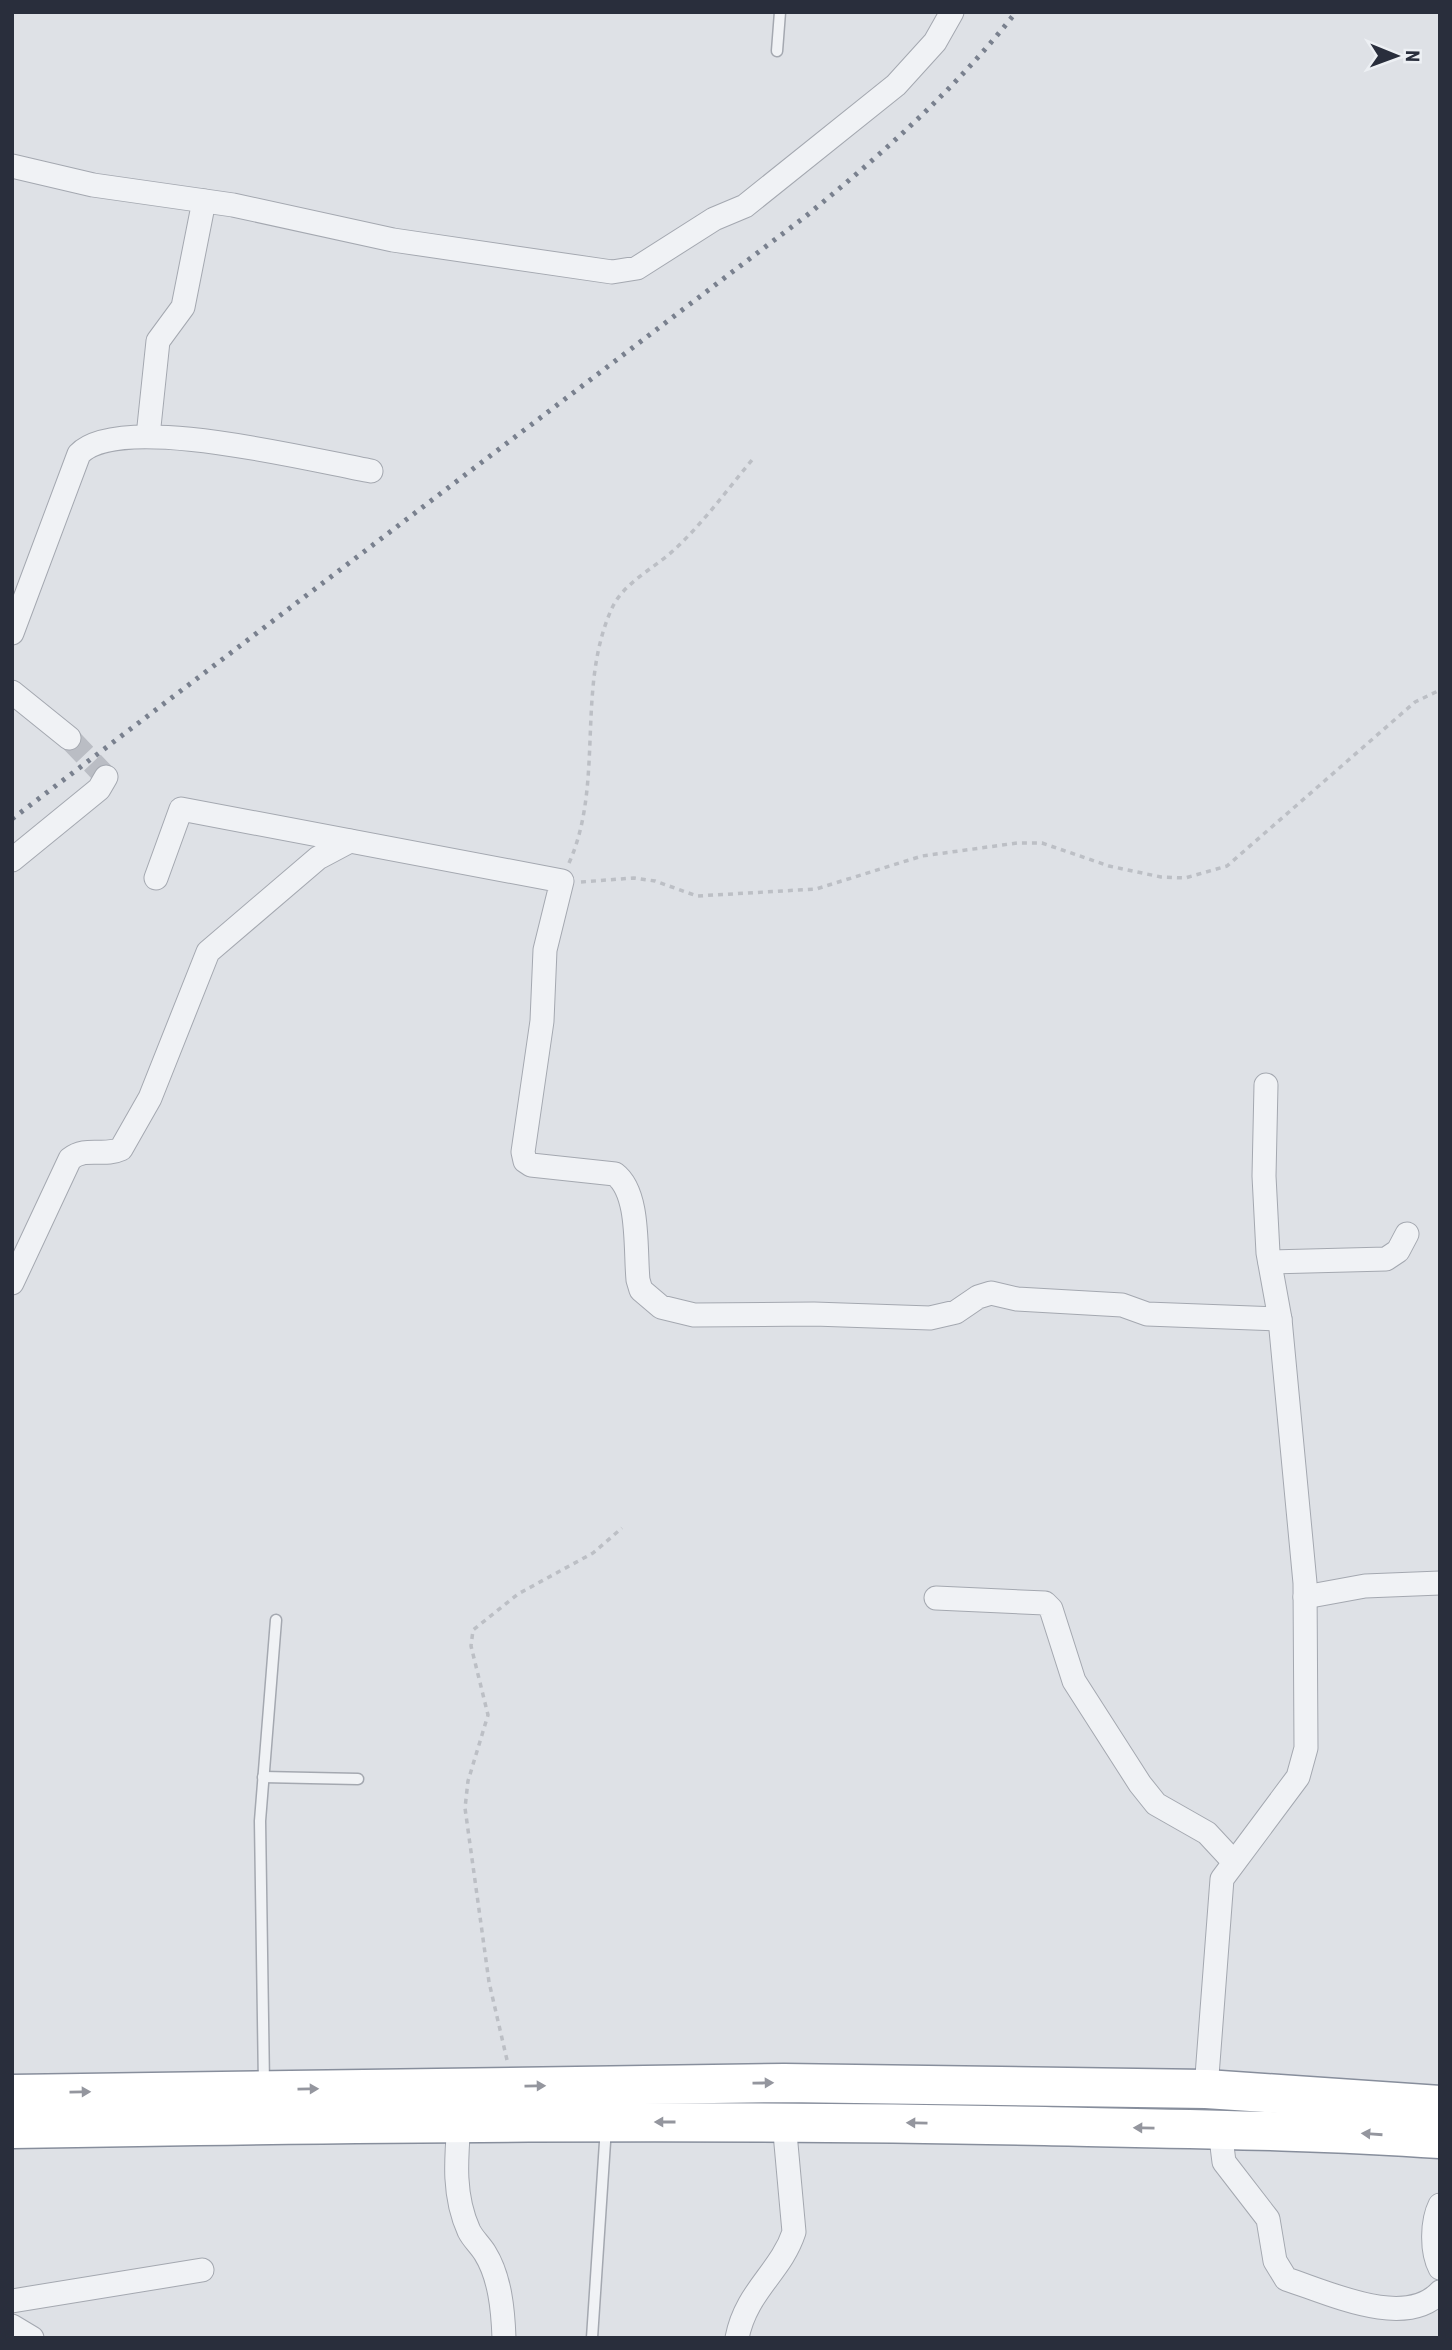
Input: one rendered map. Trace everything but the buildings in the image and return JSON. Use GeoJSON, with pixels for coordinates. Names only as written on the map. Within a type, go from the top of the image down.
{"type":"FeatureCollection","features":[{"type":"Feature","properties":{"kind":"highway"},"geometry":{"type":"LineString","coordinates":[[717,2084],[717,2122]]}},
{"type":"Feature","properties":{"kind":"highway"},"geometry":{"type":"LineString","coordinates":[[12,2094],[717,2084],[1206,2089],[1440,2105]]}},
{"type":"Feature","properties":{"kind":"highway"},"geometry":{"type":"LineString","coordinates":[[12,2129],[784,2122],[1350,2133],[1440,2139]]}},
{"type":"Feature","properties":{"kind":"street"},"geometry":{"type":"LineString","coordinates":[[12,166],[93,185],[204,201],[393,240],[591,270],[626,271],[637,268],[714,219],[745,206],[896,85],[935,42],[952,12]]}},
{"type":"Feature","properties":{"kind":"street"},"geometry":{"type":"LineString","coordinates":[[148,436],[158,341],[184,307],[204,201]]}},
{"type":"Feature","properties":{"kind":"street"},"geometry":{"type":"LineString","coordinates":[[12,633],[79,454],[86,447],[107,438],[148,436],[199,440],[371,471]]}},
{"type":"Feature","properties":{"kind":"street"},"geometry":{"type":"LineString","coordinates":[[12,692],[69,738]]}},
{"type":"Feature","properties":{"kind":"street"},"geometry":{"type":"LineString","coordinates":[[12,860],[99,789],[106,777]]}},
{"type":"Feature","properties":{"kind":"street"},"geometry":{"type":"LineString","coordinates":[[156,878],[181,809],[563,882],[545,950],[542,1021],[531,1085],[525,1161],[531,1165],[606,1172],[623,1180],[631,1196],[638,1280],[641,1290],[661,1307],[694,1315],[825,1314],[930,1318],[956,1312],[983,1294],[997,1293],[1017,1299],[1122,1305],[1147,1314],[1280,1319]]}},
{"type":"Feature","properties":{"kind":"street"},"geometry":{"type":"LineString","coordinates":[[12,1283],[70,1160],[85,1151],[121,1149],[150,1098],[208,953],[318,858],[350,841]]}},
{"type":"Feature","properties":{"kind":"street"},"geometry":{"type":"LineString","coordinates":[[1206,2089],[1222,1879],[1291,1786],[1303,1767],[1306,1748],[1305,1597],[1280,1319],[1270,1262],[1264,1176],[1266,1085]]}},
{"type":"Feature","properties":{"kind":"street"},"geometry":{"type":"LineString","coordinates":[[1270,1262],[1386,1259],[1398,1251],[1407,1234]]}},
{"type":"Feature","properties":{"kind":"street"},"geometry":{"type":"LineString","coordinates":[[1305,1597],[1365,1586],[1440,1583]]}},
{"type":"Feature","properties":{"kind":"street"},"geometry":{"type":"LineString","coordinates":[[936,1598],[1045,1603],[1051,1609],[1074,1681],[1140,1784],[1157,1804],[1207,1833],[1233,1861]]}},
{"type":"Feature","properties":{"kind":"street"},"geometry":{"type":"LineString","coordinates":[[737,2338],[746,2306],[788,2249],[794,2232],[784,2122]]}},
{"type":"Feature","properties":{"kind":"street"},"geometry":{"type":"LineString","coordinates":[[459,2123],[455,2165],[458,2194],[470,2233],[492,2266],[499,2288],[504,2338]]}},
{"type":"Feature","properties":{"kind":"street"},"geometry":{"type":"LineString","coordinates":[[1220,2130],[1224,2162],[1268,2219],[1275,2261],[1286,2279],[1390,2310],[1423,2305],[1439,2293]]}},
{"type":"Feature","properties":{"kind":"street"},"geometry":{"type":"LineString","coordinates":[[1440,2205],[1435,2221],[1435,2254],[1440,2268]]}},
{"type":"Feature","properties":{"kind":"street"},"geometry":{"type":"LineString","coordinates":[[12,2301],[202,2270]]}},
{"type":"Feature","properties":{"kind":"street"},"geometry":{"type":"LineString","coordinates":[[12,2326],[32,2338]]}},
{"type":"Feature","properties":{"kind":"lane"},"geometry":{"type":"LineString","coordinates":[[777,51],[780,12]]}},
{"type":"Feature","properties":{"kind":"lane"},"geometry":{"type":"LineString","coordinates":[[264,2089],[260,1821],[276,1620]]}},
{"type":"Feature","properties":{"kind":"lane"},"geometry":{"type":"LineString","coordinates":[[263,1777],[358,1779]]}},
{"type":"Feature","properties":{"kind":"lane"},"geometry":{"type":"LineString","coordinates":[[592,2338],[606,2123]]}},
{"type":"Feature","properties":{"kind":"path"},"geometry":{"type":"LineString","coordinates":[[752,460],[702,522],[676,548],[624,591],[612,608],[596,663],[581,832],[563,882],[634,878],[655,881],[697,896],[816,889],[922,856],[1017,843],[1042,843],[1109,866],[1161,877],[1207,874],[1233,861],[1415,702],[1440,690]]}},
{"type":"Feature","properties":{"kind":"path"},"geometry":{"type":"LineString","coordinates":[[511,2086],[489,1982],[465,1808],[468,1782],[488,1715],[471,1640],[479,1624],[518,1594],[593,1553],[622,1528]]}},
{"type":"Feature","properties":{"kind":"tunnel"},"geometry":{"type":"LineString","coordinates":[[69,738],[106,777]]}},
{"type":"Feature","properties":{"kind":"railway"},"geometry":{"type":"LineString","coordinates":[[12,819],[806,216],[917,120],[993,41],[1016,12]]}}]}
